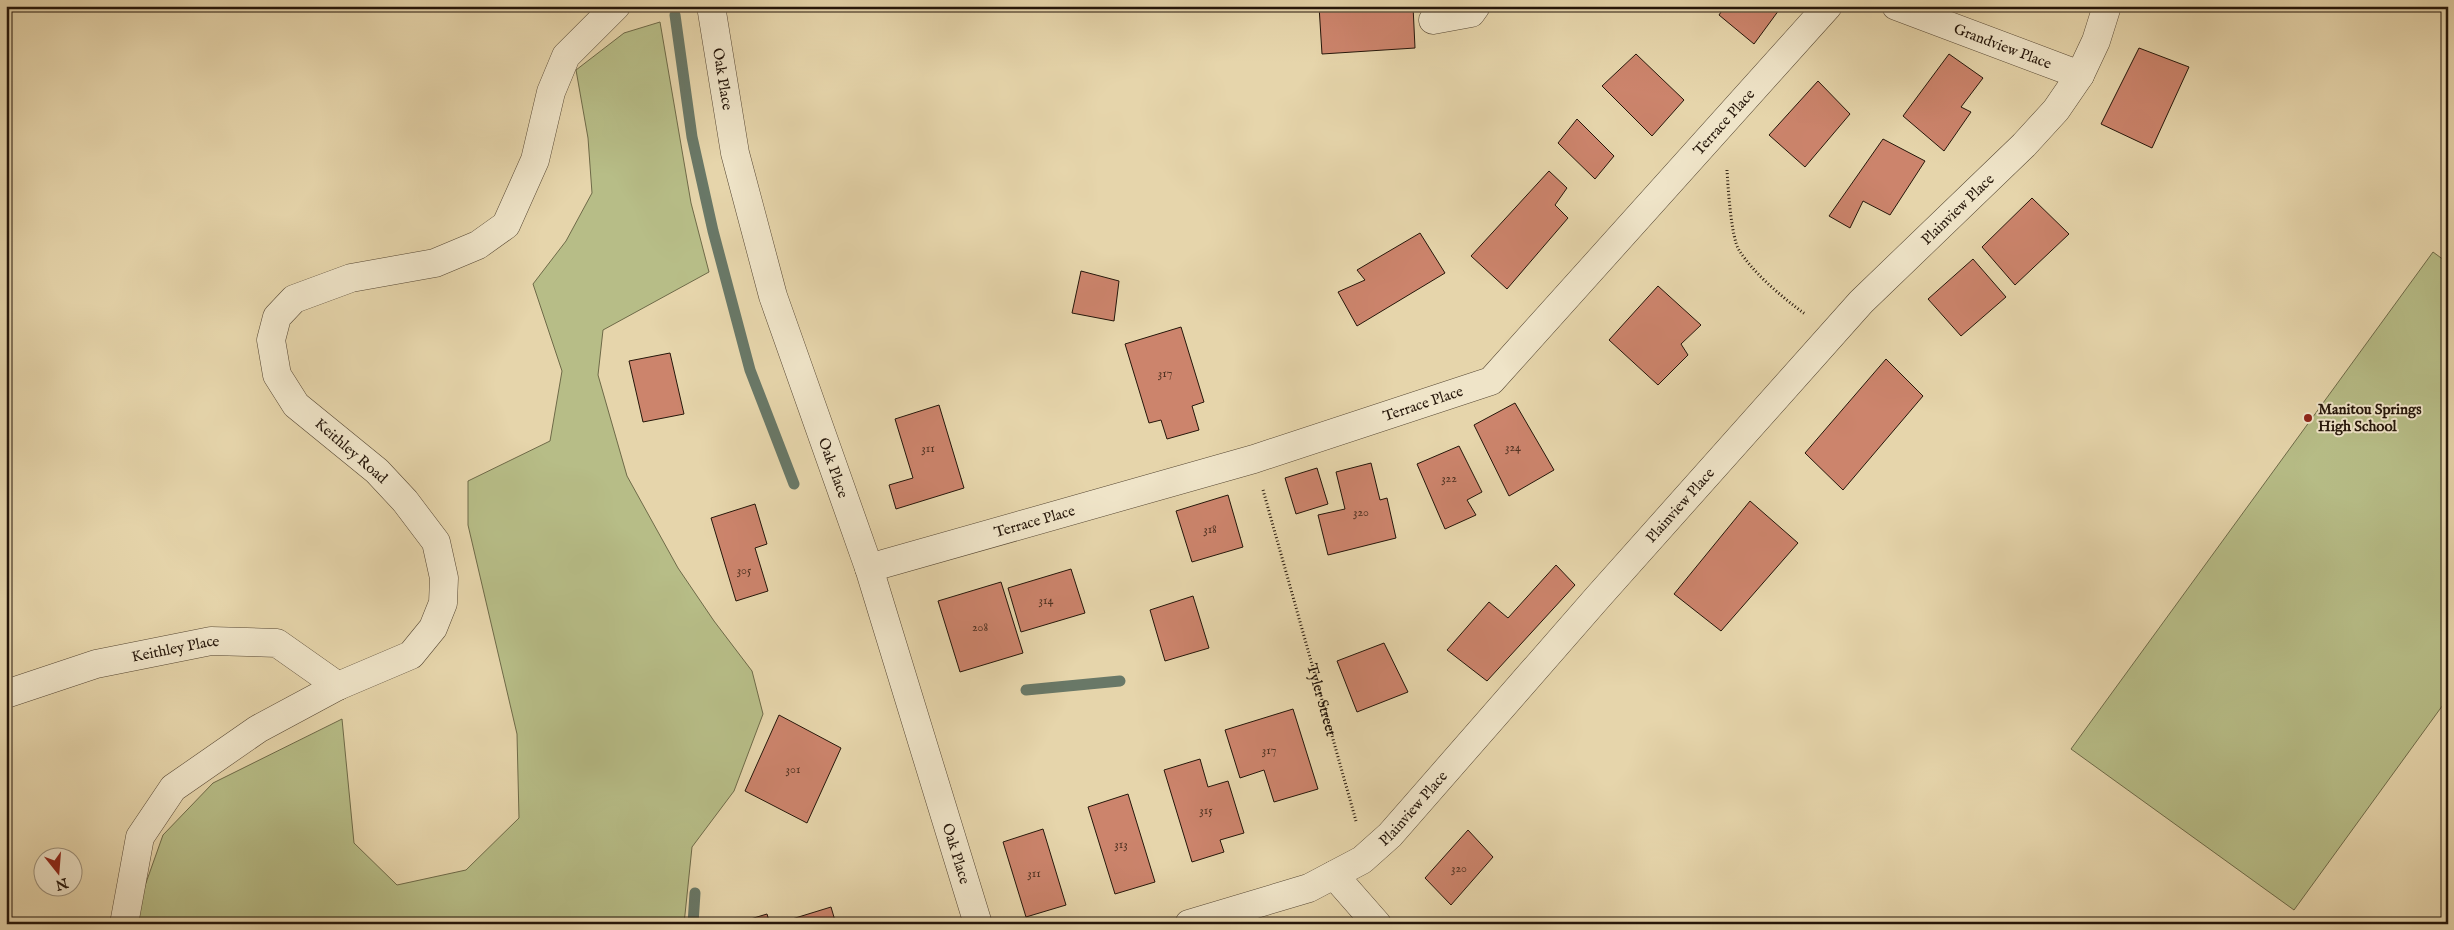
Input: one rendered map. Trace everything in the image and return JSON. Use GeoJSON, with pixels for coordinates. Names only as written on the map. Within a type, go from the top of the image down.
{"type":"FeatureCollection","features":[{"type":"Feature","properties":{"kind":"street","name":"Keithley Road"},"geometry":{"type":"LineString","coordinates":[[124,924],[140,837],[173,788],[258,728],[338,686],[411,655],[433,628],[443,603],[444,578],[436,542],[406,501],[377,470],[296,405],[277,375],[271,340],[277,317],[294,299],[351,278],[435,263],[478,245],[506,225],[535,160],[551,92],[566,56],[616,6]]}},
{"type":"Feature","properties":{"kind":"street","name":"Oak Place"},"geometry":{"type":"LineString","coordinates":[[711,6],[735,153],[772,296],[869,568],[978,924]]}},
{"type":"Feature","properties":{"kind":"street"},"geometry":{"type":"LineString","coordinates":[[1433,20],[1471,14],[1476,6]]}},
{"type":"Feature","properties":{"kind":"street","name":"Terrace Place"},"geometry":{"type":"LineString","coordinates":[[869,568],[1254,459],[1491,381],[1828,6]]}},
{"type":"Feature","properties":{"kind":"street","name":"Grandview Place"},"geometry":{"type":"LineString","coordinates":[[1896,6],[2080,75]]}},
{"type":"Feature","properties":{"kind":"street","name":"Plainview Place"},"geometry":{"type":"LineString","coordinates":[[1190,924],[1309,888],[1362,860],[1410,815],[1598,596],[1861,302],[2024,145],[2056,110],[2080,75],[2096,40],[2107,6]]}},
{"type":"Feature","properties":{"kind":"street","name":"Keithley Place"},"geometry":{"type":"LineString","coordinates":[[6,694],[96,664],[211,641],[277,643],[338,686]]}},
{"type":"Feature","properties":{"kind":"street"},"geometry":{"type":"LineString","coordinates":[[1334,875],[1377,924]]}},
{"type":"Feature","properties":{"kind":"path"},"geometry":{"type":"LineString","coordinates":[[1722,124],[1730,208],[1738,249],[1785,299],[1833,334]]}},
{"type":"Feature","properties":{"kind":"path","name":"Tyler Street"},"geometry":{"type":"LineString","coordinates":[[1254,459],[1356,821],[1334,875]]}},
{"type":"Feature","properties":{"kind":"green space"},"geometry":{"type":"Polygon","coordinates":[[[660,22],[691,203],[709,272],[603,330],[598,375],[627,476],[678,568],[714,621],[752,671],[763,714],[734,791],[692,847],[684,924],[135,924],[142,894],[163,835],[213,783],[342,719],[354,843],[397,885],[466,870],[519,818],[517,734],[468,525],[468,481],[550,441],[562,371],[533,284],[566,241],[592,193],[588,138],[576,70],[624,33],[660,22]]]}},
{"type":"Feature","properties":{"kind":"green space"},"geometry":{"type":"Polygon","coordinates":[[[2433,252],[2448,263],[2448,698],[2294,910],[2071,749],[2433,252]]]}},
{"type":"Feature","properties":{"kind":"building"},"geometry":{"type":"Polygon","coordinates":[[[1319,6],[1413,6],[1415,48],[1322,54],[1319,6]]]}},
{"type":"Feature","properties":{"kind":"building"},"geometry":{"type":"Polygon","coordinates":[[[1725,6],[1775,6],[1779,10],[1754,44],[1719,15],[1725,6]]]}},
{"type":"Feature","properties":{"kind":"building"},"geometry":{"type":"Polygon","coordinates":[[[2139,48],[2189,67],[2152,148],[2101,124],[2139,48]]]}},
{"type":"Feature","properties":{"kind":"building"},"geometry":{"type":"Polygon","coordinates":[[[1636,54],[1684,100],[1652,136],[1602,86],[1636,54]]]}},
{"type":"Feature","properties":{"kind":"building"},"geometry":{"type":"Polygon","coordinates":[[[1949,54],[1983,78],[1961,107],[1971,112],[1944,151],[1903,116],[1949,54]]]}},
{"type":"Feature","properties":{"kind":"building"},"geometry":{"type":"Polygon","coordinates":[[[1818,81],[1850,114],[1805,167],[1769,135],[1818,81]]]}},
{"type":"Feature","properties":{"kind":"building"},"geometry":{"type":"Polygon","coordinates":[[[1577,119],[1614,156],[1595,179],[1558,143],[1577,119]]]}},
{"type":"Feature","properties":{"kind":"building"},"geometry":{"type":"Polygon","coordinates":[[[1883,139],[1925,161],[1890,215],[1863,201],[1850,228],[1829,216],[1883,139]]]}},
{"type":"Feature","properties":{"kind":"building"},"geometry":{"type":"Polygon","coordinates":[[[1549,171],[1567,188],[1555,205],[1568,218],[1507,289],[1471,256],[1549,171]]]}},
{"type":"Feature","properties":{"kind":"building"},"geometry":{"type":"Polygon","coordinates":[[[2032,198],[2069,234],[2015,285],[1982,247],[2032,198]]]}},
{"type":"Feature","properties":{"kind":"building"},"geometry":{"type":"Polygon","coordinates":[[[1420,233],[1445,273],[1357,326],[1338,292],[1365,280],[1357,270],[1420,233]]]}},
{"type":"Feature","properties":{"kind":"building"},"geometry":{"type":"Polygon","coordinates":[[[1973,259],[2006,297],[1961,336],[1928,299],[1973,259]]]}},
{"type":"Feature","properties":{"kind":"building"},"geometry":{"type":"Polygon","coordinates":[[[1081,271],[1119,281],[1114,321],[1072,313],[1081,271]]]}},
{"type":"Feature","properties":{"kind":"building"},"geometry":{"type":"Polygon","coordinates":[[[1658,286],[1701,325],[1681,344],[1688,355],[1658,385],[1609,340],[1658,286]]]}},
{"type":"Feature","properties":{"kind":"building"},"geometry":{"type":"Polygon","coordinates":[[[1181,327],[1204,402],[1192,406],[1199,430],[1167,439],[1161,420],[1149,423],[1125,344],[1181,327]]]}},
{"type":"Feature","properties":{"kind":"building"},"geometry":{"type":"Polygon","coordinates":[[[670,353],[684,414],[643,422],[629,361],[670,353]]]}},
{"type":"Feature","properties":{"kind":"building"},"geometry":{"type":"Polygon","coordinates":[[[1886,359],[1923,396],[1843,490],[1805,453],[1886,359]]]}},
{"type":"Feature","properties":{"kind":"building"},"geometry":{"type":"Polygon","coordinates":[[[1515,403],[1554,470],[1509,496],[1474,425],[1515,403]]]}},
{"type":"Feature","properties":{"kind":"building"},"geometry":{"type":"Polygon","coordinates":[[[939,405],[964,488],[896,509],[889,485],[913,478],[895,419],[939,405]]]}},
{"type":"Feature","properties":{"kind":"building"},"geometry":{"type":"Polygon","coordinates":[[[1459,446],[1482,492],[1467,500],[1476,515],[1445,529],[1417,464],[1459,446]]]}},
{"type":"Feature","properties":{"kind":"building"},"geometry":{"type":"Polygon","coordinates":[[[1371,463],[1380,500],[1387,498],[1396,538],[1328,555],[1318,515],[1345,509],[1336,472],[1371,463]]]}},
{"type":"Feature","properties":{"kind":"building"},"geometry":{"type":"Polygon","coordinates":[[[1317,468],[1328,504],[1296,514],[1285,478],[1317,468]]]}},
{"type":"Feature","properties":{"kind":"building"},"geometry":{"type":"Polygon","coordinates":[[[1228,495],[1243,547],[1192,562],[1176,511],[1228,495]]]}},
{"type":"Feature","properties":{"kind":"building"},"geometry":{"type":"Polygon","coordinates":[[[1750,501],[1798,543],[1721,631],[1674,594],[1750,501]]]}},
{"type":"Feature","properties":{"kind":"building"},"geometry":{"type":"Polygon","coordinates":[[[755,504],[767,544],[755,548],[768,591],[736,601],[711,518],[755,504]]]}},
{"type":"Feature","properties":{"kind":"building"},"geometry":{"type":"Polygon","coordinates":[[[1556,565],[1575,585],[1487,681],[1447,650],[1489,602],[1508,618],[1556,565]]]}},
{"type":"Feature","properties":{"kind":"building"},"geometry":{"type":"Polygon","coordinates":[[[1071,569],[1085,613],[1021,632],[1008,588],[1071,569]]]}},
{"type":"Feature","properties":{"kind":"building"},"geometry":{"type":"Polygon","coordinates":[[[1001,582],[1023,653],[960,672],[938,601],[1001,582]]]}},
{"type":"Feature","properties":{"kind":"building"},"geometry":{"type":"Polygon","coordinates":[[[1193,596],[1209,648],[1165,661],[1150,610],[1193,596]]]}},
{"type":"Feature","properties":{"kind":"building"},"geometry":{"type":"Polygon","coordinates":[[[1384,643],[1408,692],[1357,712],[1337,661],[1384,643]]]}},
{"type":"Feature","properties":{"kind":"building"},"geometry":{"type":"Polygon","coordinates":[[[1293,709],[1318,789],[1274,802],[1264,770],[1240,778],[1225,730],[1293,709]]]}},
{"type":"Feature","properties":{"kind":"building"},"geometry":{"type":"Polygon","coordinates":[[[779,715],[841,748],[807,823],[745,791],[779,715]]]}},
{"type":"Feature","properties":{"kind":"building"},"geometry":{"type":"Polygon","coordinates":[[[1200,759],[1208,787],[1228,781],[1244,833],[1220,840],[1224,852],[1192,862],[1164,770],[1200,759]]]}},
{"type":"Feature","properties":{"kind":"building"},"geometry":{"type":"Polygon","coordinates":[[[1128,794],[1155,882],[1115,894],[1088,807],[1128,794]]]}},
{"type":"Feature","properties":{"kind":"building"},"geometry":{"type":"Polygon","coordinates":[[[1043,829],[1066,905],[1026,917],[1003,842],[1043,829]]]}},
{"type":"Feature","properties":{"kind":"building"},"geometry":{"type":"Polygon","coordinates":[[[1468,830],[1493,857],[1451,905],[1425,878],[1468,830]]]}},
{"type":"Feature","properties":{"kind":"building"},"geometry":{"type":"Polygon","coordinates":[[[831,907],[836,924],[779,924],[779,923],[831,907]]]}},
{"type":"Feature","properties":{"kind":"building"},"geometry":{"type":"Polygon","coordinates":[[[767,914],[770,924],[734,924],[767,914]]]}},
{"type":"Feature","properties":{"kind":"waterway"},"geometry":{"type":"LineString","coordinates":[[675,15],[692,137],[713,231],[750,370],[794,484]]}},
{"type":"Feature","properties":{"kind":"waterway"},"geometry":{"type":"LineString","coordinates":[[1026,690],[1120,681]]}},
{"type":"Feature","properties":{"kind":"waterway"},"geometry":{"type":"LineString","coordinates":[[693,924],[695,893]]}},
{"type":"Feature","properties":{"kind":"place","name":"Manitou Springs High School"},"geometry":{"type":"Point","coordinates":[2308,418]}}]}
